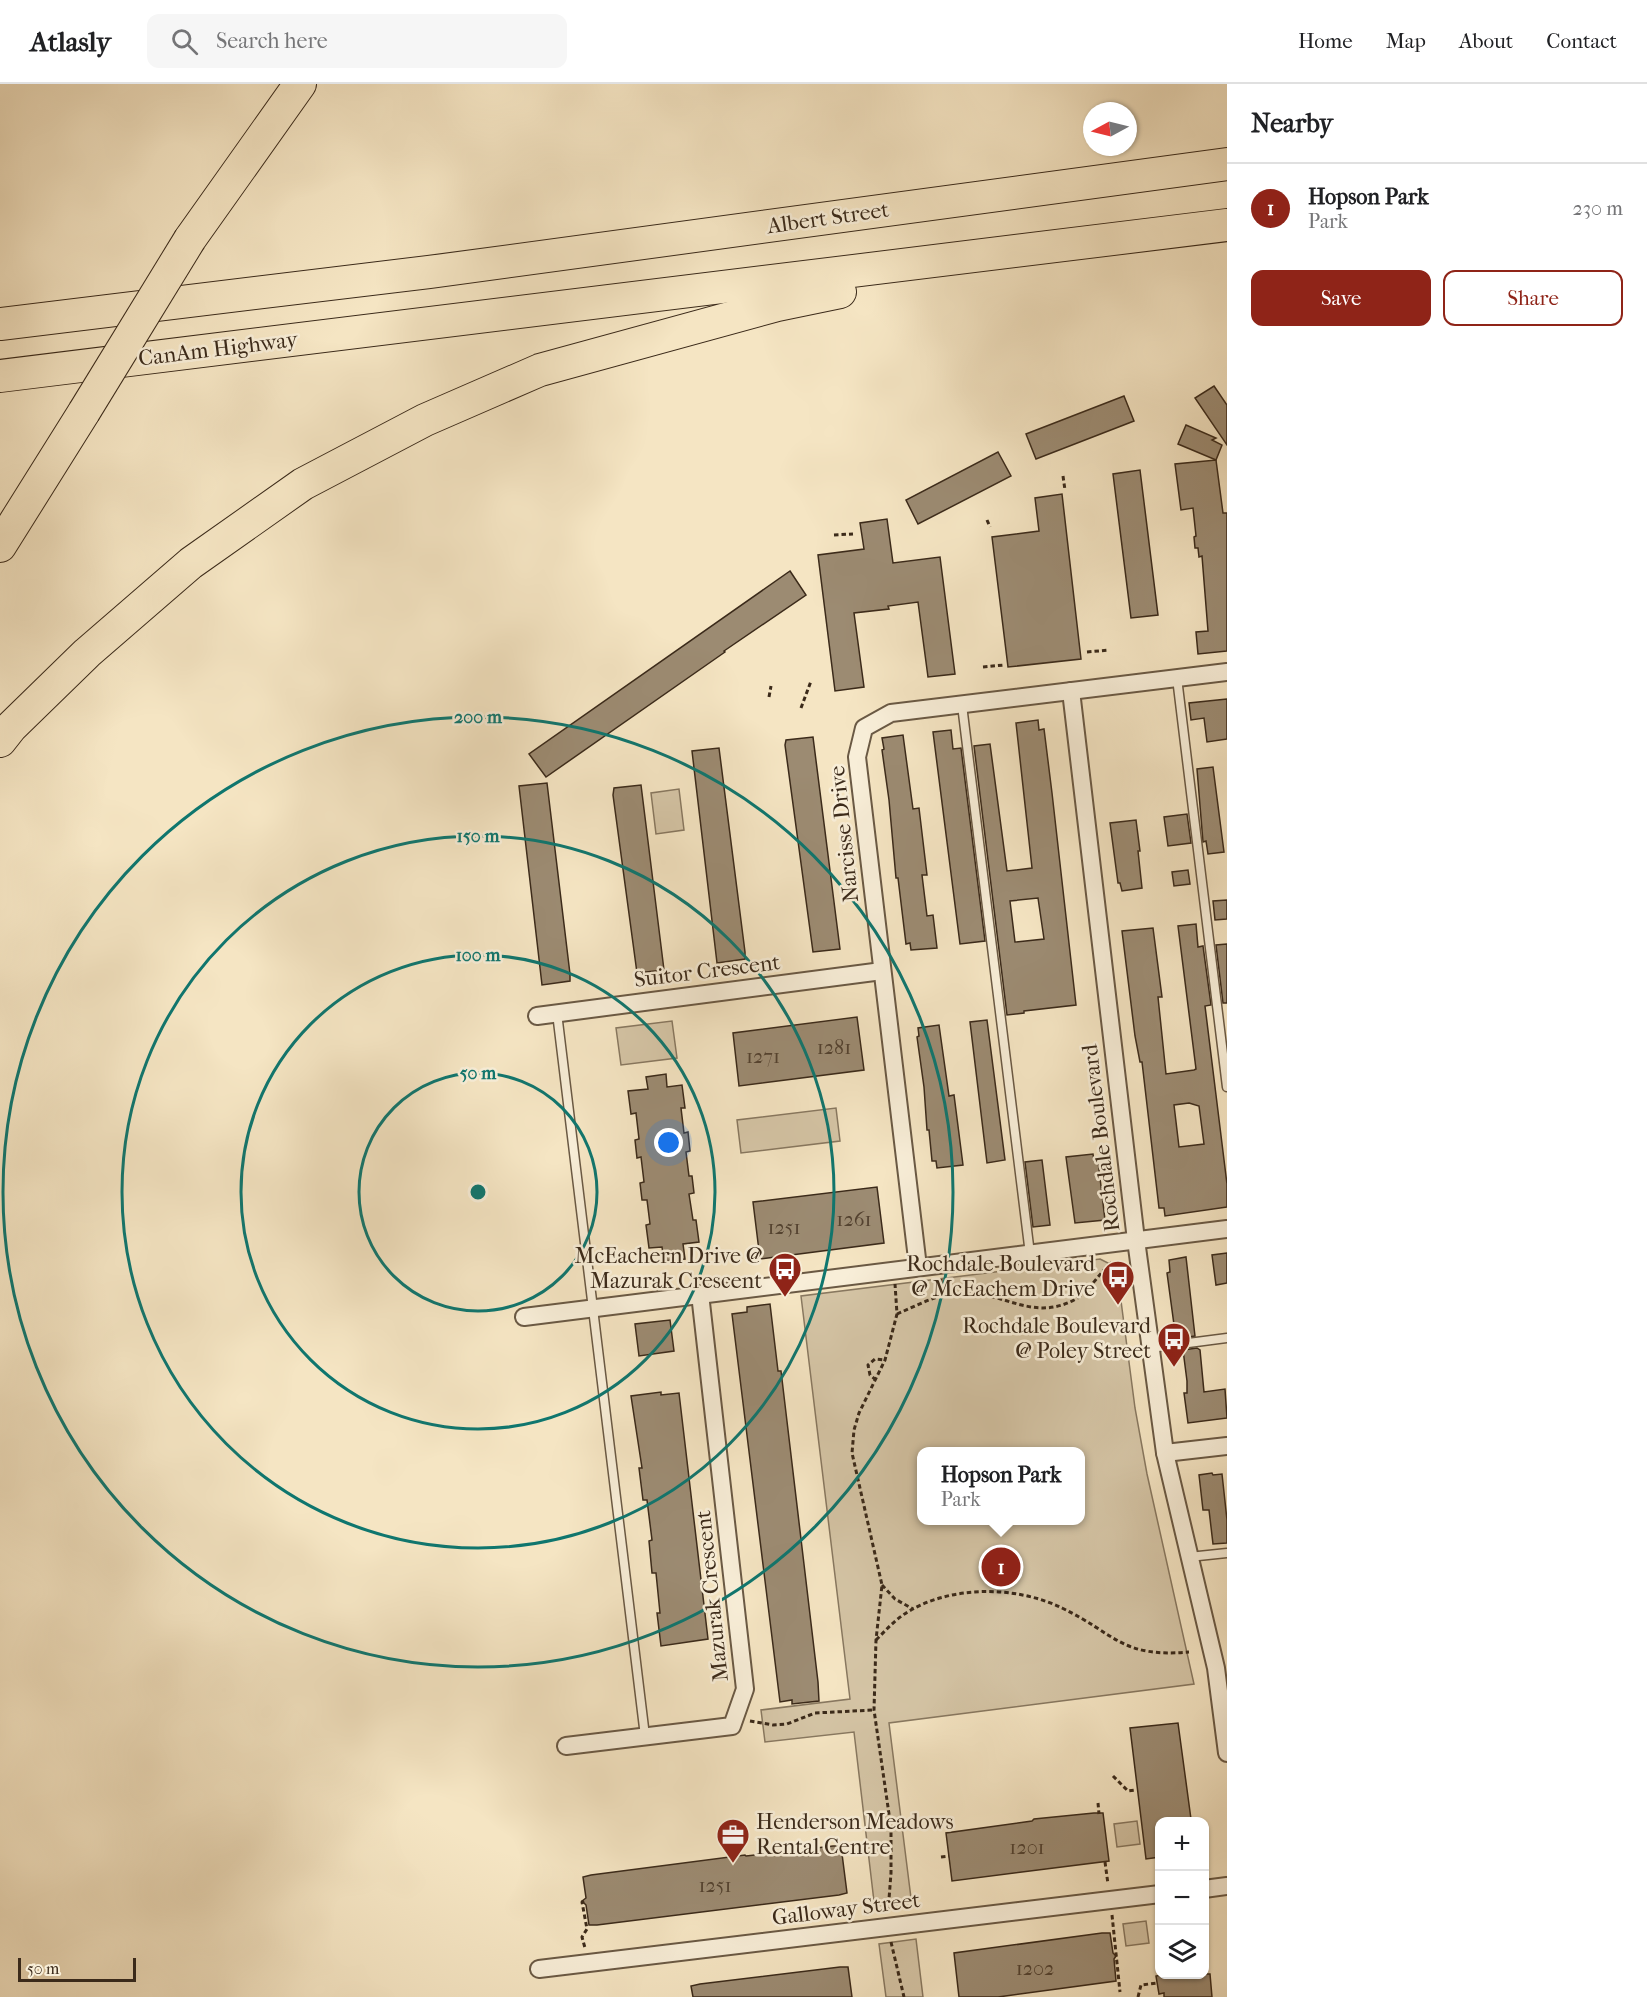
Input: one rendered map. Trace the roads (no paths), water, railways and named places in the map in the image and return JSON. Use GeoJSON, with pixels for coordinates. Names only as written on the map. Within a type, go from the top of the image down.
{"type":"FeatureCollection","features":[{"type":"Feature","properties":{"kind":"highway"},"geometry":{"type":"LineString","coordinates":[[0,546],[190,239],[300,84]]}},
{"type":"Feature","properties":{"kind":"highway","name":"Albert Street"},"geometry":{"type":"LineString","coordinates":[[0,324],[429,272],[1227,164]]}},
{"type":"Feature","properties":{"kind":"highway"},"geometry":{"type":"LineString","coordinates":[[0,741],[11,727],[87,654],[191,563],[303,484],[425,420],[540,370],[777,304],[905,279],[983,256],[1227,225]]}},
{"type":"Feature","properties":{"kind":"highway","name":"CanAm Highway"},"geometry":{"type":"LineString","coordinates":[[0,376],[983,256]]}},
{"type":"Feature","properties":{"kind":"street","name":"Narcisse Drive"},"geometry":{"type":"LineString","coordinates":[[918,1267],[857,757],[864,728],[891,713],[1227,672]]}},
{"type":"Feature","properties":{"kind":"street","name":"Rochdale Boulevard"},"geometry":{"type":"LineString","coordinates":[[1071,691],[1149,1348],[1164,1454],[1188,1557],[1222,1667],[1227,1753]]}},
{"type":"Feature","properties":{"kind":"street","name":"Suitor Crescent"},"geometry":{"type":"LineString","coordinates":[[537,1016],[882,971]]}},
{"type":"Feature","properties":{"kind":"street"},"geometry":{"type":"LineString","coordinates":[[524,1317],[1227,1229]]}},
{"type":"Feature","properties":{"kind":"street","name":"Mazurak Crescent"},"geometry":{"type":"LineString","coordinates":[[645,1736],[732,1726],[745,1689],[700,1294]]}},
{"type":"Feature","properties":{"kind":"street"},"geometry":{"type":"LineString","coordinates":[[1164,1454],[1227,1446]]}},
{"type":"Feature","properties":{"kind":"street"},"geometry":{"type":"LineString","coordinates":[[566,1746],[645,1736]]}},
{"type":"Feature","properties":{"kind":"street"},"geometry":{"type":"LineString","coordinates":[[1209,1889],[1227,1887]]}},
{"type":"Feature","properties":{"kind":"street","name":"Galloway Street"},"geometry":{"type":"LineString","coordinates":[[539,1969],[1155,1895]]}},
{"type":"Feature","properties":{"kind":"lane"},"geometry":{"type":"LineString","coordinates":[[1177,678],[1227,1087]]}},
{"type":"Feature","properties":{"kind":"lane"},"geometry":{"type":"LineString","coordinates":[[962,705],[1030,1254]]}},
{"type":"Feature","properties":{"kind":"lane"},"geometry":{"type":"LineString","coordinates":[[557,1013],[645,1736]]}},
{"type":"Feature","properties":{"kind":"lane"},"geometry":{"type":"LineString","coordinates":[[1149,1348],[1227,1338]]}},
{"type":"Feature","properties":{"kind":"lane"},"geometry":{"type":"LineString","coordinates":[[1188,1557],[1227,1553]]}},
{"type":"Feature","properties":{"kind":"place","name":"McEachern Drive @ Mazurak Crescent"},"geometry":{"type":"Point","coordinates":[785,1298]}},
{"type":"Feature","properties":{"kind":"place","name":"Rochdale Boulevard @ McEachem Drive"},"geometry":{"type":"Point","coordinates":[1118,1306]}},
{"type":"Feature","properties":{"kind":"place","name":"Rochdale Boulevard @ Poley Street"},"geometry":{"type":"Point","coordinates":[1174,1368]}},
{"type":"Feature","properties":{"kind":"place","name":"Hopson Park"},"geometry":{"type":"Point","coordinates":[1001,1567]}},
{"type":"Feature","properties":{"kind":"place","name":"Henderson Meadows Rental Centre"},"geometry":{"type":"Point","coordinates":[733,1864]}}]}
